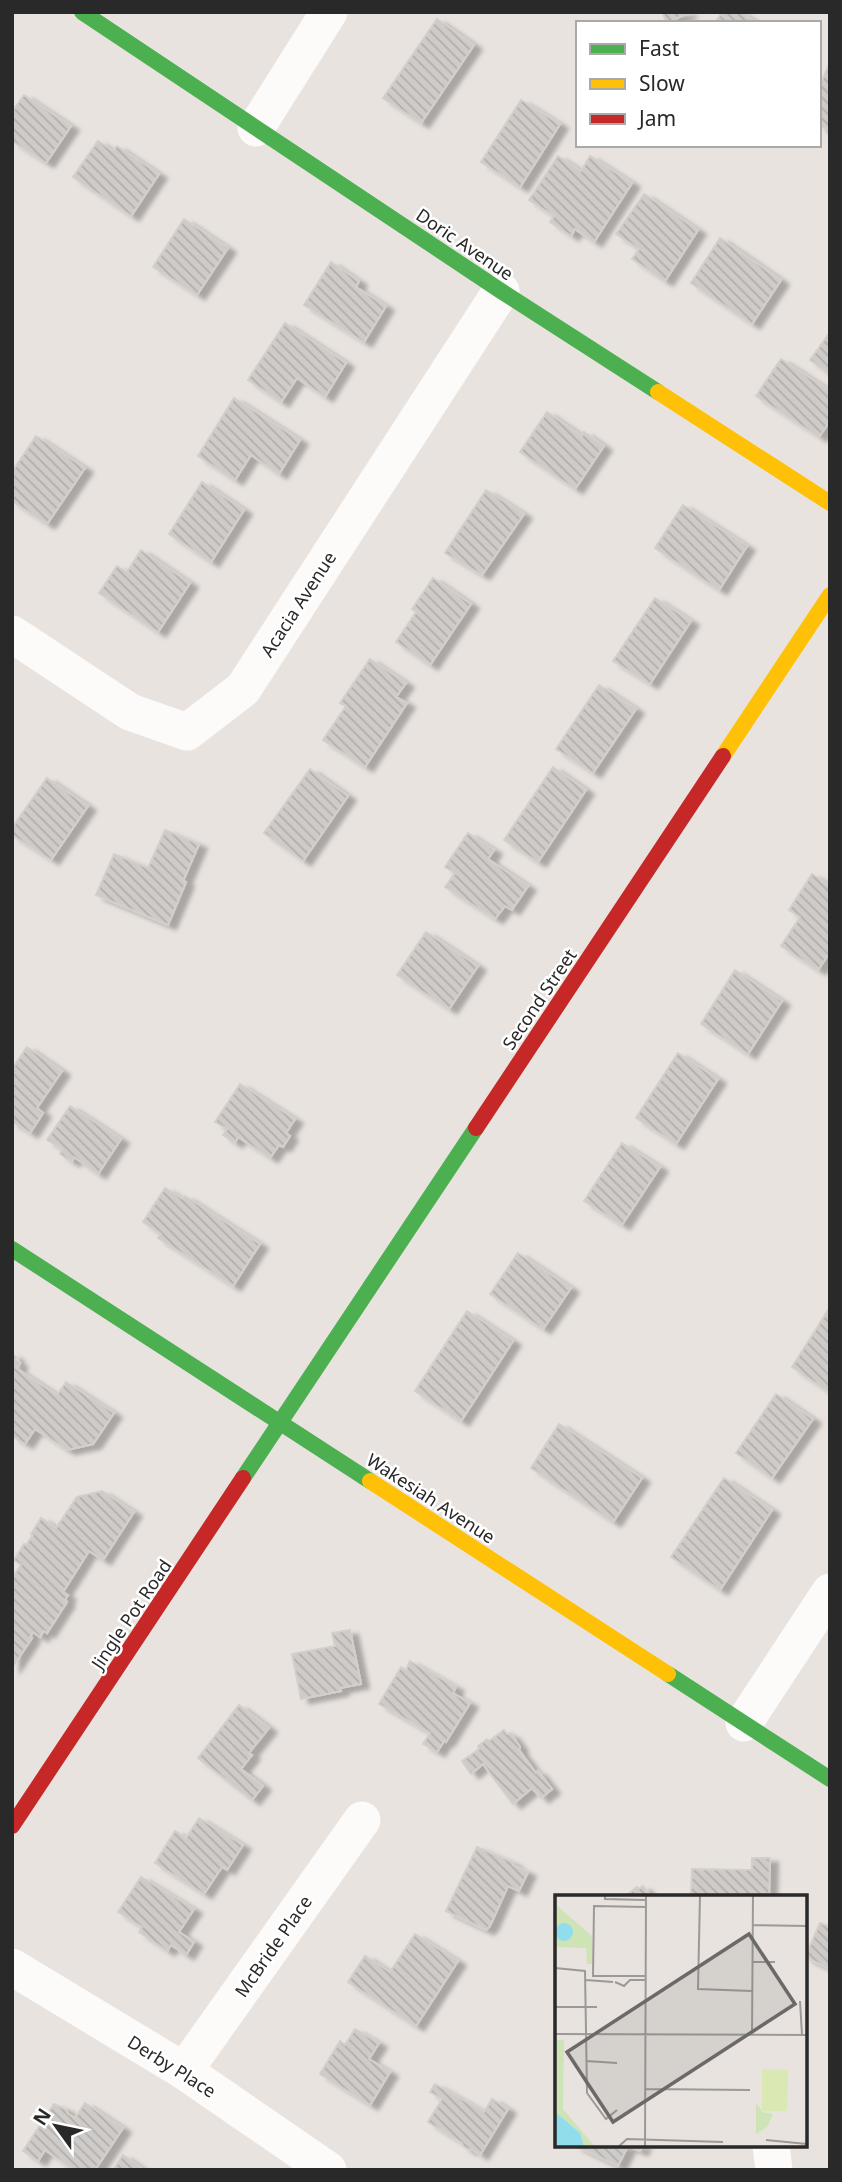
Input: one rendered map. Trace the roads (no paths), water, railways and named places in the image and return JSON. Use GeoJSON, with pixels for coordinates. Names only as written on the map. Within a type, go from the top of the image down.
{"type":"FeatureCollection","features":[{"type":"Feature","properties":{"kind":"street","name":"Doric Avenue"},"geometry":{"type":"LineString","coordinates":[[82,12],[500,291],[830,502]]}},
{"type":"Feature","properties":{"kind":"street"},"geometry":{"type":"LineString","coordinates":[[256,128],[329,12]]}},
{"type":"Feature","properties":{"kind":"street","name":"Acacia Avenue"},"geometry":{"type":"LineString","coordinates":[[12,634],[130,712],[187,732],[243,689],[500,291]]}},
{"type":"Feature","properties":{"kind":"street","name":"Second Street"},"geometry":{"type":"LineString","coordinates":[[281,1424],[830,596]]}},
{"type":"Feature","properties":{"kind":"street","name":"Wakesiah Avenue"},"geometry":{"type":"LineString","coordinates":[[12,1249],[830,1779]]}},
{"type":"Feature","properties":{"kind":"street","name":"Jingle Pot Road"},"geometry":{"type":"LineString","coordinates":[[12,1826],[281,1424]]}},
{"type":"Feature","properties":{"kind":"street"},"geometry":{"type":"LineString","coordinates":[[744,1723],[830,1592]]}},
{"type":"Feature","properties":{"kind":"street","name":"McBride Place"},"geometry":{"type":"LineString","coordinates":[[184,2071],[362,1820]]}},
{"type":"Feature","properties":{"kind":"street","name":"Derby Place"},"geometry":{"type":"LineString","coordinates":[[12,1967],[184,2071],[328,2170]]}},
{"type":"Feature","properties":{"kind":"street"},"geometry":{"type":"LineString","coordinates":[[771,2147],[774,2170]]}}]}
